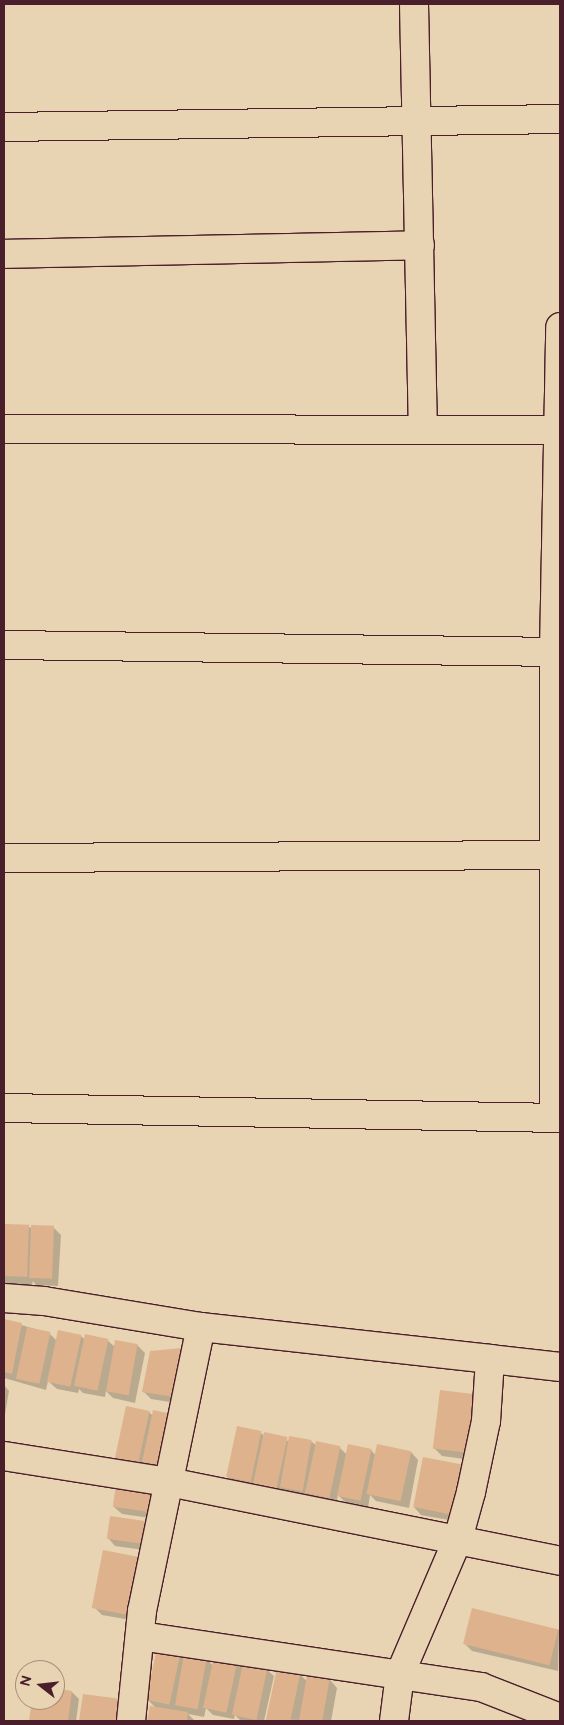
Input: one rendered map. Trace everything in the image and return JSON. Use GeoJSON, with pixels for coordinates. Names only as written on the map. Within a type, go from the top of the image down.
{"type":"FeatureCollection","features":[{"type":"Feature","properties":{"kind":"street"},"geometry":{"type":"LineString","coordinates":[[414,4],[418,121],[423,429]]}},
{"type":"Feature","properties":{"kind":"street"},"geometry":{"type":"LineString","coordinates":[[4,127],[560,119]]}},
{"type":"Feature","properties":{"kind":"street"},"geometry":{"type":"LineString","coordinates":[[4,254],[420,245]]}},
{"type":"Feature","properties":{"kind":"street"},"geometry":{"type":"LineString","coordinates":[[4,1108],[557,1118],[555,855],[560,327]]}},
{"type":"Feature","properties":{"kind":"street"},"geometry":{"type":"LineString","coordinates":[[4,429],[558,430]]}},
{"type":"Feature","properties":{"kind":"street"},"geometry":{"type":"LineString","coordinates":[[4,644],[557,652]]}},
{"type":"Feature","properties":{"kind":"street"},"geometry":{"type":"LineString","coordinates":[[4,858],[555,855]]}},
{"type":"Feature","properties":{"kind":"street"},"geometry":{"type":"LineString","coordinates":[[4,1298],[44,1301],[201,1328],[560,1367]]}},
{"type":"Feature","properties":{"kind":"street"},"geometry":{"type":"LineString","coordinates":[[131,1721],[142,1611],[201,1328]]}},
{"type":"Feature","properties":{"kind":"street"},"geometry":{"type":"LineString","coordinates":[[394,1721],[400,1674],[458,1539],[486,1421],[490,1359]]}},
{"type":"Feature","properties":{"kind":"street"},"geometry":{"type":"LineString","coordinates":[[4,1456],[169,1482],[458,1539],[557,1555]]}},
{"type":"Feature","properties":{"kind":"street"},"geometry":{"type":"LineString","coordinates":[[140,1636],[481,1687],[560,1718]]}},
{"type":"Feature","properties":{"kind":"building"},"geometry":{"type":"Polygon","coordinates":[[[5,1224],[29,1225],[27,1277],[4,1276],[5,1224]]]}},
{"type":"Feature","properties":{"kind":"building"},"geometry":{"type":"Polygon","coordinates":[[[31,1225],[54,1226],[52,1279],[29,1278],[31,1225]]]}},
{"type":"Feature","properties":{"kind":"building"},"geometry":{"type":"Polygon","coordinates":[[[4,1319],[22,1323],[12,1374],[4,1372],[4,1319]]]}},
{"type":"Feature","properties":{"kind":"building"},"geometry":{"type":"Polygon","coordinates":[[[27,1327],[50,1332],[39,1384],[16,1379],[27,1327]]]}},
{"type":"Feature","properties":{"kind":"building"},"geometry":{"type":"Polygon","coordinates":[[[58,1330],[81,1335],[70,1387],[47,1382],[58,1330]]]}},
{"type":"Feature","properties":{"kind":"building"},"geometry":{"type":"Polygon","coordinates":[[[85,1334],[108,1339],[97,1391],[74,1386],[85,1334]]]}},
{"type":"Feature","properties":{"kind":"building"},"geometry":{"type":"Polygon","coordinates":[[[115,1340],[138,1344],[129,1395],[106,1391],[115,1340]]]}},
{"type":"Feature","properties":{"kind":"building"},"geometry":{"type":"Polygon","coordinates":[[[182,1348],[175,1397],[142,1392],[150,1351],[182,1348]]]}},
{"type":"Feature","properties":{"kind":"building"},"geometry":{"type":"Polygon","coordinates":[[[440,1390],[479,1395],[472,1453],[433,1449],[440,1390]]]}},
{"type":"Feature","properties":{"kind":"building"},"geometry":{"type":"Polygon","coordinates":[[[126,1406],[149,1411],[138,1463],[115,1458],[126,1406]]]}},
{"type":"Feature","properties":{"kind":"building"},"geometry":{"type":"Polygon","coordinates":[[[153,1410],[176,1415],[165,1467],[142,1462],[153,1410]]]}},
{"type":"Feature","properties":{"kind":"building"},"geometry":{"type":"Polygon","coordinates":[[[237,1426],[261,1431],[251,1482],[226,1477],[237,1426]]]}},
{"type":"Feature","properties":{"kind":"building"},"geometry":{"type":"Polygon","coordinates":[[[264,1432],[287,1437],[276,1489],[253,1484],[264,1432]]]}},
{"type":"Feature","properties":{"kind":"building"},"geometry":{"type":"Polygon","coordinates":[[[289,1436],[312,1440],[303,1491],[280,1487],[289,1436]]]}},
{"type":"Feature","properties":{"kind":"building"},"geometry":{"type":"Polygon","coordinates":[[[316,1441],[340,1446],[329,1498],[305,1493],[316,1441]]]}},
{"type":"Feature","properties":{"kind":"building"},"geometry":{"type":"Polygon","coordinates":[[[348,1444],[371,1449],[360,1501],[337,1496],[348,1444]]]}},
{"type":"Feature","properties":{"kind":"building"},"geometry":{"type":"Polygon","coordinates":[[[377,1444],[411,1451],[401,1501],[366,1494],[377,1444]]]}},
{"type":"Feature","properties":{"kind":"building"},"geometry":{"type":"Polygon","coordinates":[[[423,1457],[463,1465],[454,1515],[413,1507],[423,1457]]]}},
{"type":"Feature","properties":{"kind":"building"},"geometry":{"type":"Polygon","coordinates":[[[116,1484],[153,1489],[149,1512],[113,1507],[116,1484]]]}},
{"type":"Feature","properties":{"kind":"building"},"geometry":{"type":"Polygon","coordinates":[[[110,1516],[147,1521],[143,1544],[107,1539],[110,1516]]]}},
{"type":"Feature","properties":{"kind":"building"},"geometry":{"type":"Polygon","coordinates":[[[103,1550],[144,1558],[133,1616],[92,1608],[103,1550]]]}},
{"type":"Feature","properties":{"kind":"building"},"geometry":{"type":"Polygon","coordinates":[[[472,1608],[558,1630],[549,1665],[463,1644],[472,1608]]]}},
{"type":"Feature","properties":{"kind":"building"},"geometry":{"type":"Polygon","coordinates":[[[157,1648],[180,1653],[169,1705],[146,1700],[157,1648]]]}},
{"type":"Feature","properties":{"kind":"building"},"geometry":{"type":"Polygon","coordinates":[[[184,1654],[207,1658],[198,1709],[175,1705],[184,1654]]]}},
{"type":"Feature","properties":{"kind":"building"},"geometry":{"type":"Polygon","coordinates":[[[214,1656],[237,1661],[226,1713],[203,1708],[214,1656]]]}},
{"type":"Feature","properties":{"kind":"building"},"geometry":{"type":"Polygon","coordinates":[[[243,1663],[267,1668],[256,1720],[232,1715],[243,1663]]]}},
{"type":"Feature","properties":{"kind":"building"},"geometry":{"type":"Polygon","coordinates":[[[277,1668],[300,1673],[290,1721],[266,1720],[277,1668]]]}},
{"type":"Feature","properties":{"kind":"building"},"geometry":{"type":"Polygon","coordinates":[[[307,1675],[330,1679],[322,1721],[299,1721],[307,1675]]]}},
{"type":"Feature","properties":{"kind":"building"},"geometry":{"type":"Polygon","coordinates":[[[65,1690],[72,1691],[68,1721],[29,1721],[31,1710],[65,1710],[65,1690]]]}},
{"type":"Feature","properties":{"kind":"building"},"geometry":{"type":"Polygon","coordinates":[[[83,1694],[121,1699],[118,1721],[79,1721],[83,1694]]]}},
{"type":"Feature","properties":{"kind":"building"},"geometry":{"type":"Polygon","coordinates":[[[150,1706],[188,1712],[187,1721],[147,1721],[150,1706]]]}}]}
